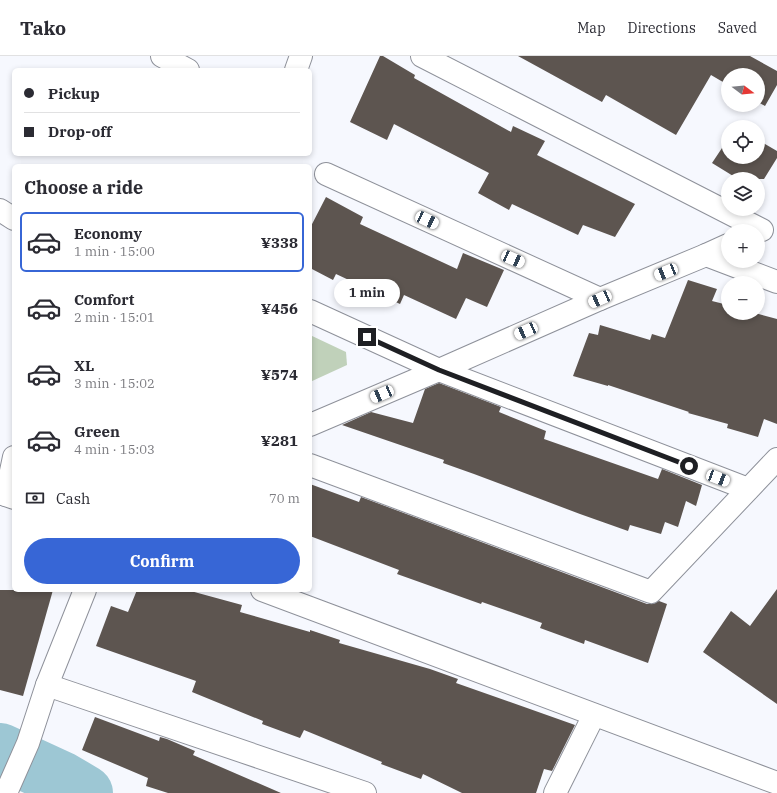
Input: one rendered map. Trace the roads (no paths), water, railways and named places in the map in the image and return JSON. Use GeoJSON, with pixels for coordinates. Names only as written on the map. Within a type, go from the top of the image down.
{"type":"FeatureCollection","features":[{"type":"Feature","properties":{"kind":"street"},"geometry":{"type":"LineString","coordinates":[[162,56],[184,68]]}},
{"type":"Feature","properties":{"kind":"street"},"geometry":{"type":"LineString","coordinates":[[297,68],[301,56]]}},
{"type":"Feature","properties":{"kind":"street"},"geometry":{"type":"LineString","coordinates":[[422,56],[766,228]]}},
{"type":"Feature","properties":{"kind":"street"},"geometry":{"type":"LineString","coordinates":[[326,174],[600,299]]}},
{"type":"Feature","properties":{"kind":"street"},"geometry":{"type":"LineString","coordinates":[[0,210],[12,218]]}},
{"type":"Feature","properties":{"kind":"street"},"geometry":{"type":"LineString","coordinates":[[312,424],[721,248]]}},
{"type":"Feature","properties":{"kind":"street"},"geometry":{"type":"LineString","coordinates":[[706,255],[777,282]]}},
{"type":"Feature","properties":{"kind":"street"},"geometry":{"type":"LineString","coordinates":[[312,312],[439,370],[748,489]]}},
{"type":"Feature","properties":{"kind":"street"},"geometry":{"type":"LineString","coordinates":[[312,466],[651,592],[777,459]]}},
{"type":"Feature","properties":{"kind":"street"},"geometry":{"type":"LineString","coordinates":[[6,495],[12,466]]}},
{"type":"Feature","properties":{"kind":"street"},"geometry":{"type":"LineString","coordinates":[[6,793],[28,743],[47,685],[84,592]]}},
{"type":"Feature","properties":{"kind":"street"},"geometry":{"type":"LineString","coordinates":[[267,592],[777,783]]}},
{"type":"Feature","properties":{"kind":"street"},"geometry":{"type":"LineString","coordinates":[[47,685],[365,793]]}},
{"type":"Feature","properties":{"kind":"street"},"geometry":{"type":"LineString","coordinates":[[554,793],[594,715]]}},
{"type":"Feature","properties":{"kind":"waterway"},"geometry":{"type":"LineString","coordinates":[[0,751],[63,780],[85,793]]}}]}
